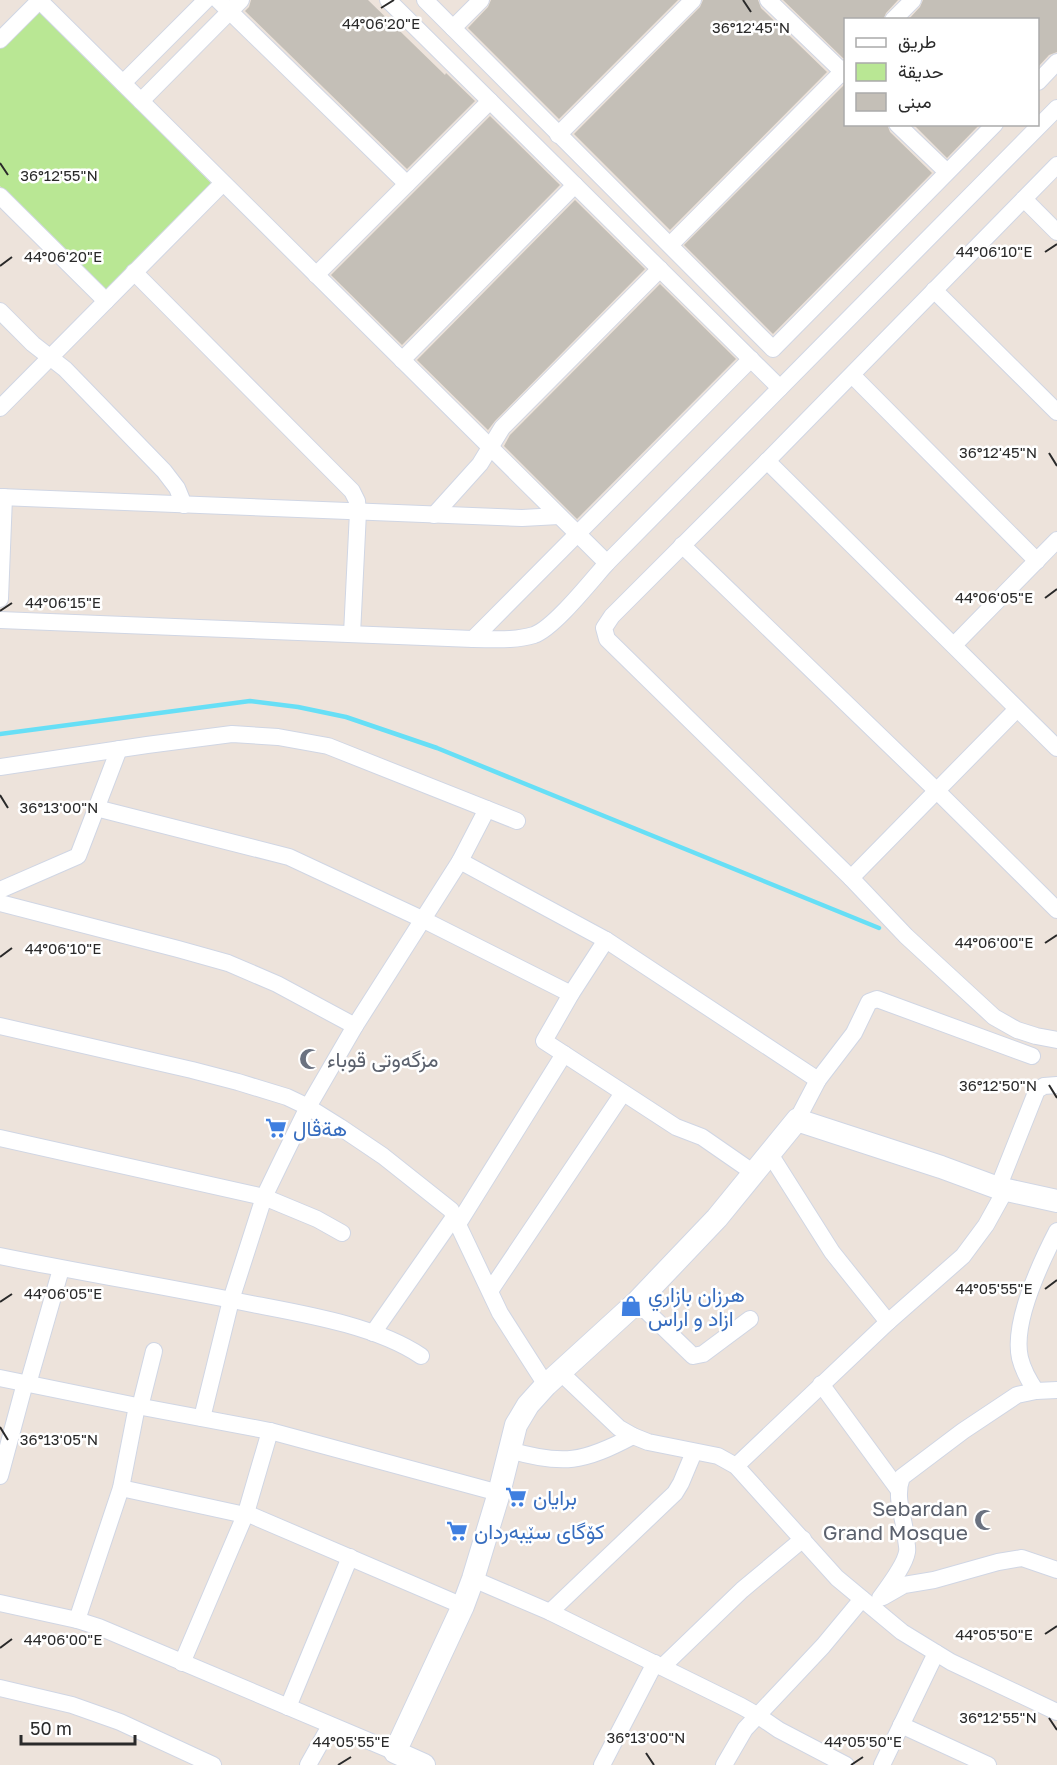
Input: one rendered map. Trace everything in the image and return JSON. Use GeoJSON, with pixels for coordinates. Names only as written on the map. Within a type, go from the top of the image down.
{"type":"FeatureCollection","features":[{"type":"Feature","properties":{"kind":"street"},"geometry":{"type":"LineString","coordinates":[[0,40],[39,0],[607,563]]}},
{"type":"Feature","properties":{"kind":"street"},"geometry":{"type":"LineString","coordinates":[[123,83],[206,0]]}},
{"type":"Feature","properties":{"kind":"street"},"geometry":{"type":"LineString","coordinates":[[388,0],[780,388]]}},
{"type":"Feature","properties":{"kind":"street"},"geometry":{"type":"LineString","coordinates":[[425,0],[773,349],[993,126]]}},
{"type":"Feature","properties":{"kind":"street"},"geometry":{"type":"LineString","coordinates":[[453,28],[481,0]]}},
{"type":"Feature","properties":{"kind":"street"},"geometry":{"type":"LineString","coordinates":[[558,135],[693,0]]}},
{"type":"Feature","properties":{"kind":"street"},"geometry":{"type":"LineString","coordinates":[[670,245],[844,71],[768,0]]}},
{"type":"Feature","properties":{"kind":"street"},"geometry":{"type":"LineString","coordinates":[[895,18],[913,0]]}},
{"type":"Feature","properties":{"kind":"street"},"geometry":{"type":"LineString","coordinates":[[141,101],[230,4],[407,184]]}},
{"type":"Feature","properties":{"kind":"street"},"geometry":{"type":"LineString","coordinates":[[1039,81],[1057,62]]}},
{"type":"Feature","properties":{"kind":"street"},"geometry":{"type":"LineString","coordinates":[[316,275],[490,101]]}},
{"type":"Feature","properties":{"kind":"street"},"geometry":{"type":"LineString","coordinates":[[0,620],[473,639],[517,639],[535,635],[548,627],[607,563],[1057,108]]}},
{"type":"Feature","properties":{"kind":"street"},"geometry":{"type":"LineString","coordinates":[[899,126],[947,172]]}},
{"type":"Feature","properties":{"kind":"street"},"geometry":{"type":"LineString","coordinates":[[1057,165],[767,462],[612,616],[604,628],[607,639],[851,878],[906,936],[994,1017],[1017,1030],[1057,1040]]}},
{"type":"Feature","properties":{"kind":"street"},"geometry":{"type":"LineString","coordinates":[[0,408],[223,183]]}},
{"type":"Feature","properties":{"kind":"street"},"geometry":{"type":"LineString","coordinates":[[402,360],[575,185]]}},
{"type":"Feature","properties":{"kind":"street"},"geometry":{"type":"LineString","coordinates":[[0,196],[106,301]]}},
{"type":"Feature","properties":{"kind":"street"},"geometry":{"type":"LineString","coordinates":[[1024,199],[1057,232]]}},
{"type":"Feature","properties":{"kind":"street"},"geometry":{"type":"LineString","coordinates":[[434,515],[480,464],[502,428],[660,269]]}},
{"type":"Feature","properties":{"kind":"street"},"geometry":{"type":"LineString","coordinates":[[134,272],[352,491],[357,501],[358,512],[351,634]]}},
{"type":"Feature","properties":{"kind":"street"},"geometry":{"type":"LineString","coordinates":[[934,290],[1057,412]]}},
{"type":"Feature","properties":{"kind":"street"},"geometry":{"type":"LineString","coordinates":[[0,311],[33,344],[65,369],[164,471],[177,488],[184,505]]}},
{"type":"Feature","properties":{"kind":"street"},"geometry":{"type":"LineString","coordinates":[[473,639],[751,359]]}},
{"type":"Feature","properties":{"kind":"street"},"geometry":{"type":"LineString","coordinates":[[852,375],[1037,561]]}},
{"type":"Feature","properties":{"kind":"street"},"geometry":{"type":"LineString","coordinates":[[767,462],[1057,747]]}},
{"type":"Feature","properties":{"kind":"street"},"geometry":{"type":"LineString","coordinates":[[0,599],[2,497],[434,515],[522,518],[559,516]]}},
{"type":"Feature","properties":{"kind":"street"},"geometry":{"type":"LineString","coordinates":[[954,645],[1057,540]]}},
{"type":"Feature","properties":{"kind":"street"},"geometry":{"type":"LineString","coordinates":[[682,545],[1057,910]]}},
{"type":"Feature","properties":{"kind":"street"},"geometry":{"type":"LineString","coordinates":[[851,878],[1017,709]]}},
{"type":"Feature","properties":{"kind":"street"},"geometry":{"type":"LineString","coordinates":[[0,767],[232,734],[278,737],[328,746],[517,821]]}},
{"type":"Feature","properties":{"kind":"street"},"geometry":{"type":"LineString","coordinates":[[0,890],[78,856],[119,749]]}},
{"type":"Feature","properties":{"kind":"street"},"geometry":{"type":"LineString","coordinates":[[96,808],[290,857],[424,920],[571,994]]}},
{"type":"Feature","properties":{"kind":"street"},"geometry":{"type":"LineString","coordinates":[[202,1418],[231,1300],[264,1197],[308,1107],[355,1026],[460,861],[487,809]]}},
{"type":"Feature","properties":{"kind":"street"},"geometry":{"type":"LineString","coordinates":[[460,861],[606,940],[818,1080]]}},
{"type":"Feature","properties":{"kind":"street"},"geometry":{"type":"LineString","coordinates":[[0,903],[228,963],[277,984],[355,1026]]}},
{"type":"Feature","properties":{"kind":"street"},"geometry":{"type":"LineString","coordinates":[[606,940],[544,1041],[676,1127],[702,1137],[754,1173]]}},
{"type":"Feature","properties":{"kind":"street"},"geometry":{"type":"LineString","coordinates":[[395,1752],[463,1606],[499,1493],[516,1425],[528,1405],[637,1302],[717,1218],[797,1120],[818,1080],[854,1033],[869,1002],[877,999],[1032,1056]]}},
{"type":"Feature","properties":{"kind":"street"},"geometry":{"type":"LineString","coordinates":[[0,1026],[192,1070],[287,1097],[308,1107],[383,1156],[451,1210],[500,1313],[553,1379],[633,1436],[648,1442],[718,1456],[736,1466],[837,1578],[871,1601],[902,1632],[951,1662],[1057,1712]]}},
{"type":"Feature","properties":{"kind":"street"},"geometry":{"type":"LineString","coordinates":[[373,1333],[456,1221],[564,1054]]}},
{"type":"Feature","properties":{"kind":"street"},"geometry":{"type":"LineString","coordinates":[[736,1466],[888,1322],[963,1256],[986,1225],[1002,1189],[1037,1090],[1044,1086],[1057,1085]]}},
{"type":"Feature","properties":{"kind":"street"},"geometry":{"type":"LineString","coordinates":[[490,1291],[624,1093]]}},
{"type":"Feature","properties":{"kind":"street"},"geometry":{"type":"LineString","coordinates":[[797,1120],[1002,1189],[1057,1201]]}},
{"type":"Feature","properties":{"kind":"street"},"geometry":{"type":"LineString","coordinates":[[0,1138],[264,1197],[317,1219],[342,1233]]}},
{"type":"Feature","properties":{"kind":"street"},"geometry":{"type":"LineString","coordinates":[[770,1154],[832,1252],[888,1322]]}},
{"type":"Feature","properties":{"kind":"street"},"geometry":{"type":"LineString","coordinates":[[1036,1391],[1025,1373],[1019,1356],[1019,1340],[1031,1287],[1057,1231]]}},
{"type":"Feature","properties":{"kind":"street"},"geometry":{"type":"LineString","coordinates":[[0,1256],[309,1315],[373,1333],[411,1349],[421,1356]]}},
{"type":"Feature","properties":{"kind":"street"},"geometry":{"type":"LineString","coordinates":[[0,1476],[61,1269]]}},
{"type":"Feature","properties":{"kind":"street"},"geometry":{"type":"LineString","coordinates":[[637,1302],[693,1356],[703,1354],[750,1318]]}},
{"type":"Feature","properties":{"kind":"street"},"geometry":{"type":"LineString","coordinates":[[77,1620],[121,1488],[154,1351]]}},
{"type":"Feature","properties":{"kind":"street"},"geometry":{"type":"LineString","coordinates":[[0,1378],[270,1431],[499,1493]]}},
{"type":"Feature","properties":{"kind":"street"},"geometry":{"type":"LineString","coordinates":[[821,1384],[898,1489]]}},
{"type":"Feature","properties":{"kind":"street"},"geometry":{"type":"LineString","coordinates":[[724,1765],[745,1729],[757,1715],[896,1574],[907,1553],[898,1489],[902,1477],[963,1431],[1017,1395],[1057,1390]]}},
{"type":"Feature","properties":{"kind":"street"},"geometry":{"type":"LineString","coordinates":[[182,1662],[245,1514],[270,1431]]}},
{"type":"Feature","properties":{"kind":"street"},"geometry":{"type":"LineString","coordinates":[[509,1450],[554,1461],[579,1459],[607,1450],[633,1436]]}},
{"type":"Feature","properties":{"kind":"street"},"geometry":{"type":"LineString","coordinates":[[550,1612],[675,1493],[694,1452]]}},
{"type":"Feature","properties":{"kind":"street"},"geometry":{"type":"LineString","coordinates":[[121,1488],[245,1514],[463,1606]]}},
{"type":"Feature","properties":{"kind":"street"},"geometry":{"type":"LineString","coordinates":[[602,1765],[658,1665],[802,1539]]}},
{"type":"Feature","properties":{"kind":"street"},"geometry":{"type":"LineString","coordinates":[[288,1707],[350,1557]]}},
{"type":"Feature","properties":{"kind":"street"},"geometry":{"type":"LineString","coordinates":[[871,1601],[904,1586],[998,1562],[1022,1558],[1057,1570]]}},
{"type":"Feature","properties":{"kind":"street"},"geometry":{"type":"LineString","coordinates":[[473,1579],[550,1612],[658,1665],[757,1715],[779,1730],[846,1765]]}},
{"type":"Feature","properties":{"kind":"street"},"geometry":{"type":"LineString","coordinates":[[0,1603],[99,1627],[424,1765]]}},
{"type":"Feature","properties":{"kind":"street"},"geometry":{"type":"LineString","coordinates":[[882,1765],[936,1653]]}},
{"type":"Feature","properties":{"kind":"street"},"geometry":{"type":"LineString","coordinates":[[0,1688],[72,1705],[120,1722],[213,1765]]}},
{"type":"Feature","properties":{"kind":"street"},"geometry":{"type":"LineString","coordinates":[[901,1725],[988,1765]]}},
{"type":"Feature","properties":{"kind":"street"},"geometry":{"type":"LineString","coordinates":[[308,1765],[330,1726]]}},
{"type":"Feature","properties":{"kind":"green space"},"geometry":{"type":"Polygon","coordinates":[[[39,9],[213,185],[106,292],[0,186],[0,48],[39,9]]]}},
{"type":"Feature","properties":{"kind":"building"},"geometry":{"type":"Polygon","coordinates":[[[251,0],[368,0],[475,101],[407,169],[245,11],[251,0]]]}},
{"type":"Feature","properties":{"kind":"building"},"geometry":{"type":"Polygon","coordinates":[[[491,0],[678,0],[559,119],[468,28],[488,7],[491,0]]]}},
{"type":"Feature","properties":{"kind":"building"},"geometry":{"type":"Polygon","coordinates":[[[703,0],[758,0],[761,8],[827,72],[670,230],[574,134],[700,7],[703,0]]]}},
{"type":"Feature","properties":{"kind":"building"},"geometry":{"type":"Polygon","coordinates":[[[783,0],[898,0],[884,18],[844,18],[843,58],[783,0]]]}},
{"type":"Feature","properties":{"kind":"building"},"geometry":{"type":"Polygon","coordinates":[[[923,0],[1057,0],[1057,52],[1049,55],[1039,66],[1039,18],[910,18],[923,0]]]}},
{"type":"Feature","properties":{"kind":"building"},"geometry":{"type":"Polygon","coordinates":[[[844,85],[844,126],[888,126],[890,132],[932,173],[773,334],[684,245],[844,85]]]}},
{"type":"Feature","properties":{"kind":"building"},"geometry":{"type":"Polygon","coordinates":[[[490,116],[560,185],[402,345],[331,275],[490,116]]]}},
{"type":"Feature","properties":{"kind":"building"},"geometry":{"type":"Polygon","coordinates":[[[915,126],[978,126],[947,158],[915,126]]]}},
{"type":"Feature","properties":{"kind":"building"},"geometry":{"type":"Polygon","coordinates":[[[575,200],[645,269],[488,430],[417,360],[575,200]]]}},
{"type":"Feature","properties":{"kind":"building"},"geometry":{"type":"Polygon","coordinates":[[[660,284],[736,359],[577,519],[504,446],[510,435],[660,284]]]}},
{"type":"Feature","properties":{"kind":"waterway"},"geometry":{"type":"LineString","coordinates":[[0,734],[250,701],[298,707],[346,717],[437,748],[879,928]]}},
{"type":"Feature","properties":{"kind":"place","name":"مزگەوتی قوباء"},"geometry":{"type":"Point","coordinates":[310,1059]}},
{"type":"Feature","properties":{"kind":"place","name":"هةڤال"},"geometry":{"type":"Point","coordinates":[276,1128]}},
{"type":"Feature","properties":{"kind":"place","name":"هرزان بازاري ازاد و اراس"},"geometry":{"type":"Point","coordinates":[631,1306]}},
{"type":"Feature","properties":{"kind":"place","name":"برايان"},"geometry":{"type":"Point","coordinates":[516,1497]}},
{"type":"Feature","properties":{"kind":"place","name":"Sebardan Grand Mosque"},"geometry":{"type":"Point","coordinates":[985,1520]}},
{"type":"Feature","properties":{"kind":"place","name":"کۆگای سێبەردان"},"geometry":{"type":"Point","coordinates":[457,1531]}}]}
